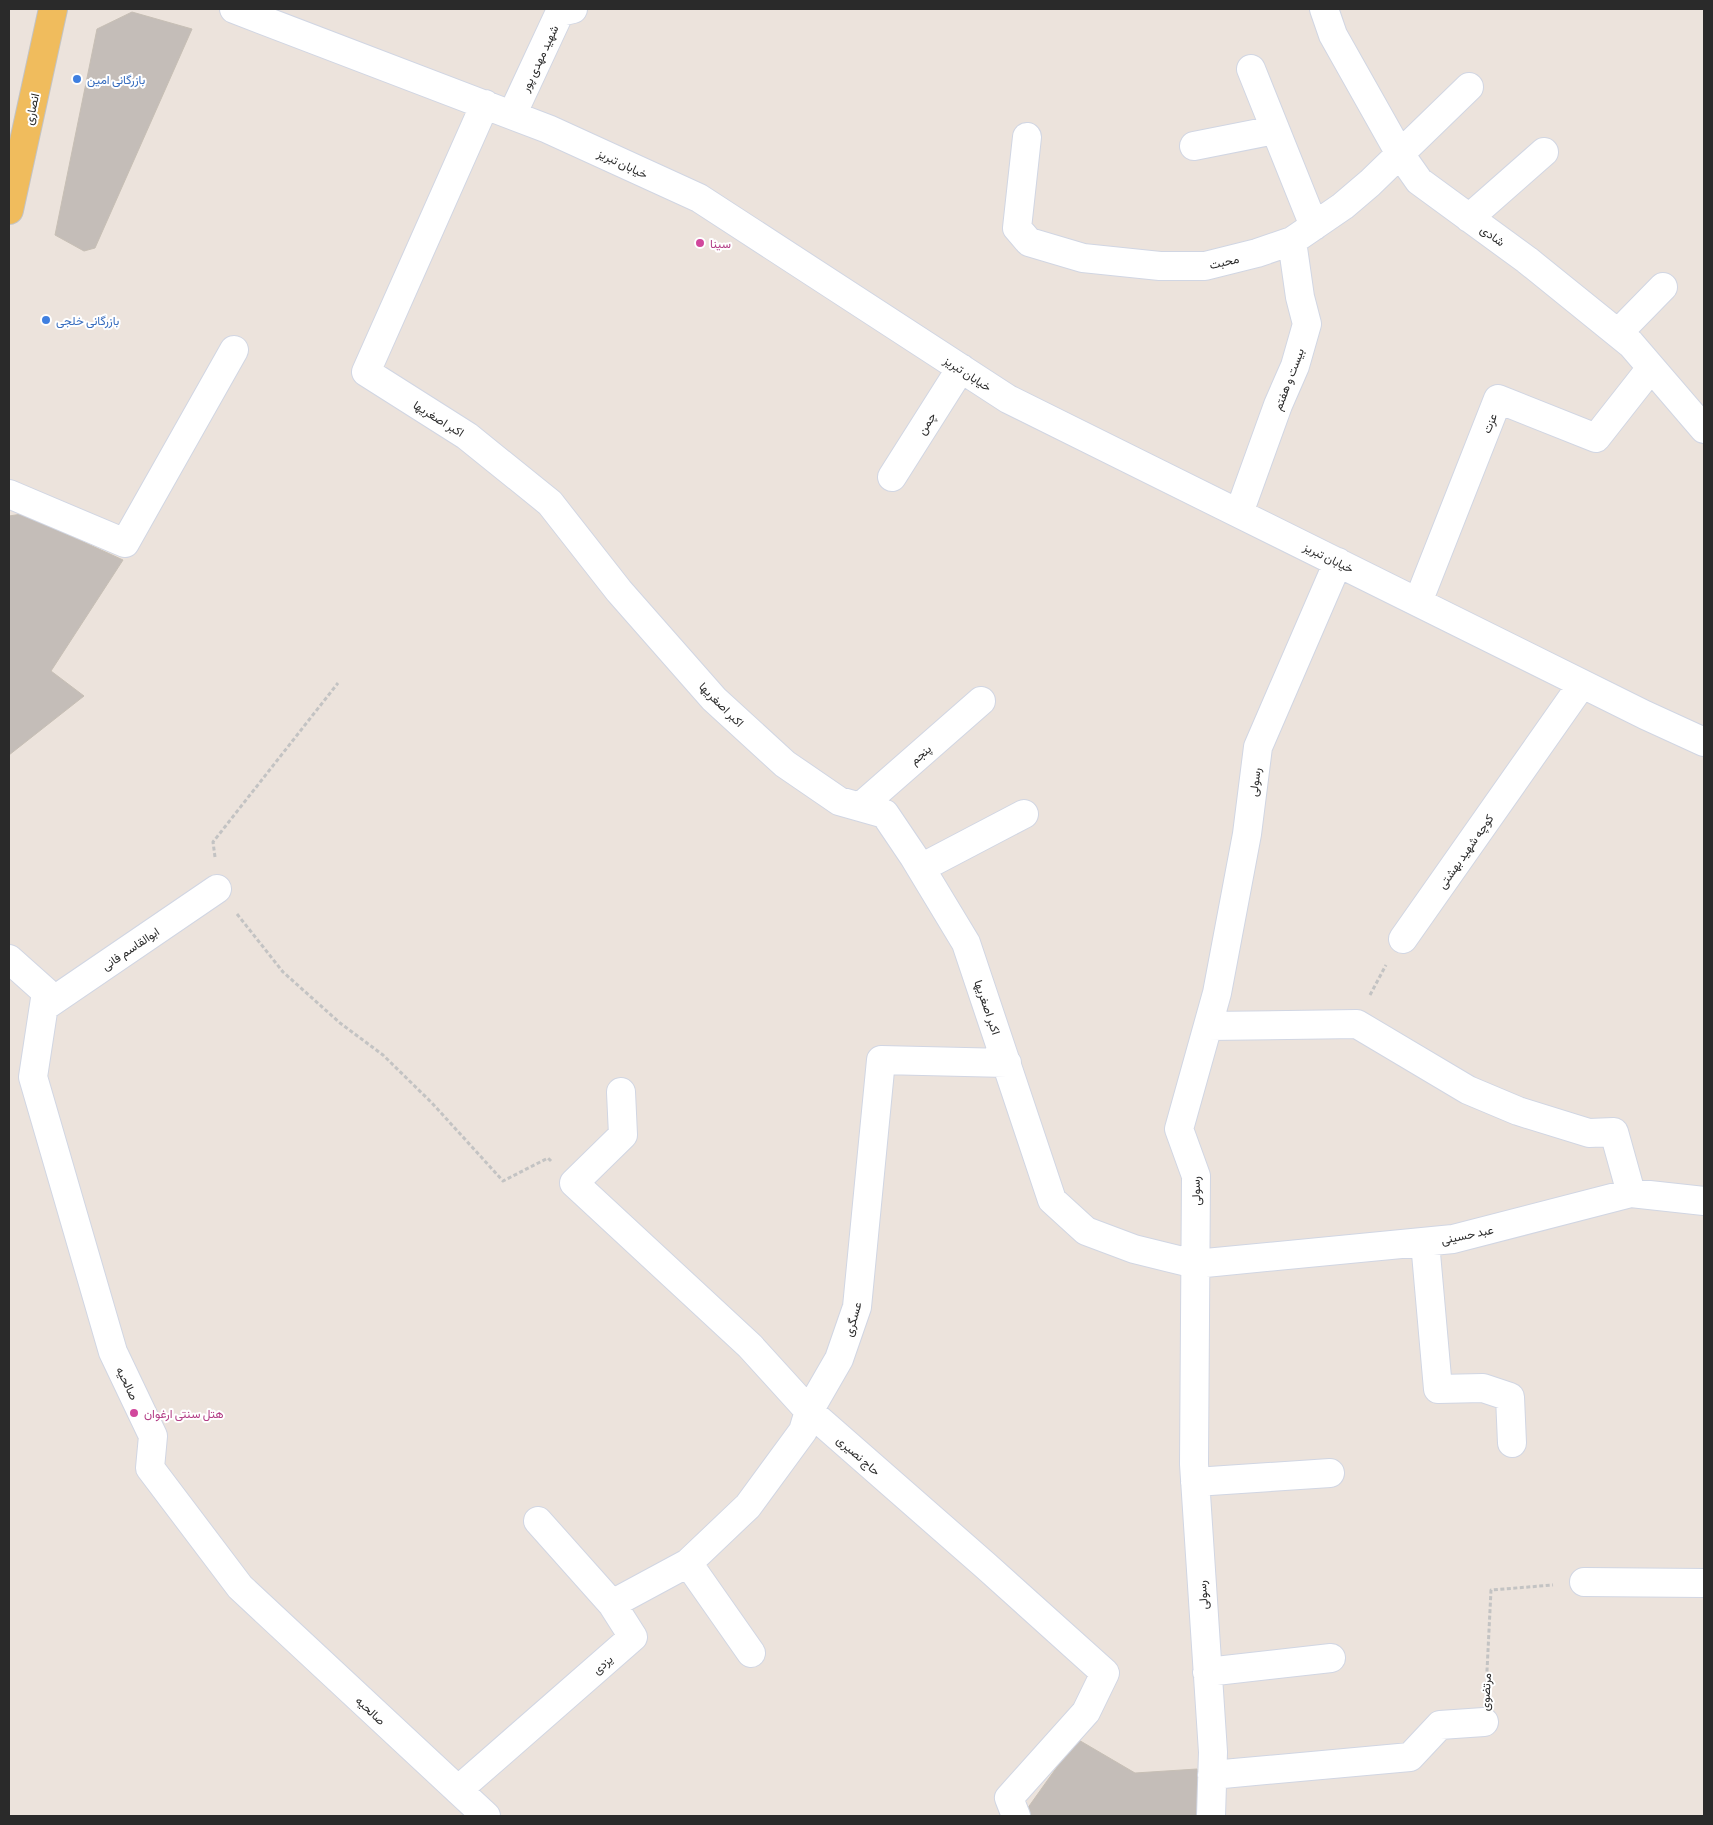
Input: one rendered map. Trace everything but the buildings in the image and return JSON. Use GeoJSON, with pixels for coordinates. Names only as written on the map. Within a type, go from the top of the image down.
{"type":"FeatureCollection","features":[{"type":"Feature","properties":{"kind":"main road","name":"انصاری"},"geometry":{"type":"LineString","coordinates":[[9,210],[53,9]]}},
{"type":"Feature","properties":{"kind":"street","name":"خیابان تبریز"},"geometry":{"type":"LineString","coordinates":[[234,9],[548,129],[699,198],[1008,399],[1582,684],[1704,742]]}},
{"type":"Feature","properties":{"kind":"street","name":"شهید مهدی پور"},"geometry":{"type":"LineString","coordinates":[[512,115],[560,12],[573,9]]}},
{"type":"Feature","properties":{"kind":"street","name":"شادی"},"geometry":{"type":"LineString","coordinates":[[1324,9],[1333,35],[1400,154],[1419,181],[1527,260],[1631,344],[1704,430]]}},
{"type":"Feature","properties":{"kind":"street"},"geometry":{"type":"LineString","coordinates":[[1251,69],[1314,226]]}},
{"type":"Feature","properties":{"kind":"street","name":"محبت"},"geometry":{"type":"LineString","coordinates":[[1027,137],[1017,228],[1029,242],[1083,258],[1160,266],[1205,266],[1257,253],[1292,241],[1314,226],[1343,206],[1370,183],[1469,86]]}},
{"type":"Feature","properties":{"kind":"street","name":"اکبر اصغریها"},"geometry":{"type":"LineString","coordinates":[[484,104],[366,372],[467,436],[550,502],[619,591],[714,700],[785,764],[839,801],[886,814],[966,943],[1052,1200],[1086,1231],[1134,1249],[1195,1264]]}},
{"type":"Feature","properties":{"kind":"street"},"geometry":{"type":"LineString","coordinates":[[1194,146],[1275,130]]}},
{"type":"Feature","properties":{"kind":"street"},"geometry":{"type":"LineString","coordinates":[[1469,218],[1544,152]]}},
{"type":"Feature","properties":{"kind":"street","name":"بیست و هفتم"},"geometry":{"type":"LineString","coordinates":[[1239,513],[1278,405],[1295,366],[1307,324],[1300,297],[1292,241]]}},
{"type":"Feature","properties":{"kind":"street"},"geometry":{"type":"LineString","coordinates":[[1618,333],[1663,288]]}},
{"type":"Feature","properties":{"kind":"street"},"geometry":{"type":"LineString","coordinates":[[9,494],[125,543],[234,350]]}},
{"type":"Feature","properties":{"kind":"street","name":"چمن"},"geometry":{"type":"LineString","coordinates":[[892,477],[961,368]]}},
{"type":"Feature","properties":{"kind":"street","name":"عزت"},"geometry":{"type":"LineString","coordinates":[[1418,602],[1498,399],[1596,438],[1652,368]]}},
{"type":"Feature","properties":{"kind":"street","name":"رسولی"},"geometry":{"type":"LineString","coordinates":[[1211,1816],[1212,1752],[1195,1482],[1196,1176],[1180,1129],[1217,993],[1247,834],[1258,747],[1338,562]]}},
{"type":"Feature","properties":{"kind":"street","name":"کوچه شهید بهشتی"},"geometry":{"type":"LineString","coordinates":[[1403,939],[1582,684]]}},
{"type":"Feature","properties":{"kind":"street","name":"پنجم"},"geometry":{"type":"LineString","coordinates":[[860,807],[981,701]]}},
{"type":"Feature","properties":{"kind":"street"},"geometry":{"type":"LineString","coordinates":[[921,868],[1024,814]]}},
{"type":"Feature","properties":{"kind":"street","name":"ابوالقاسم فانی"},"geometry":{"type":"LineString","coordinates":[[44,1007],[217,889]]}},
{"type":"Feature","properties":{"kind":"street","name":"صالحیه"},"geometry":{"type":"LineString","coordinates":[[9,958],[46,992],[33,1077],[113,1352],[153,1436],[150,1468],[240,1587],[486,1816]]}},
{"type":"Feature","properties":{"kind":"street"},"geometry":{"type":"LineString","coordinates":[[1208,1026],[1357,1024],[1468,1090],[1510,1108],[1589,1133],[1614,1132],[1631,1193]]}},
{"type":"Feature","properties":{"kind":"street","name":"عسگری"},"geometry":{"type":"LineString","coordinates":[[612,1604],[688,1563],[748,1506],[803,1431],[809,1411],[839,1359],[857,1308],[881,1060],[1007,1063]]}},
{"type":"Feature","properties":{"kind":"street"},"geometry":{"type":"LineString","coordinates":[[574,1183],[623,1135],[621,1092]]}},
{"type":"Feature","properties":{"kind":"street","name":"حاج نصیری"},"geometry":{"type":"LineString","coordinates":[[574,1183],[750,1346],[809,1411],[1105,1673],[1086,1712],[1009,1798],[1016,1816]]}},
{"type":"Feature","properties":{"kind":"street","name":"عبد حسینی"},"geometry":{"type":"LineString","coordinates":[[1195,1264],[1453,1239],[1631,1193],[1704,1201]]}},
{"type":"Feature","properties":{"kind":"street"},"geometry":{"type":"LineString","coordinates":[[1425,1242],[1438,1388],[1483,1388],[1510,1398],[1512,1442]]}},
{"type":"Feature","properties":{"kind":"street"},"geometry":{"type":"LineString","coordinates":[[1195,1482],[1330,1473]]}},
{"type":"Feature","properties":{"kind":"street","name":"یزدی"},"geometry":{"type":"LineString","coordinates":[[458,1790],[633,1637],[612,1604],[538,1521]]}},
{"type":"Feature","properties":{"kind":"street"},"geometry":{"type":"LineString","coordinates":[[688,1563],[751,1653]]}},
{"type":"Feature","properties":{"kind":"street"},"geometry":{"type":"LineString","coordinates":[[1584,1582],[1704,1583]]}},
{"type":"Feature","properties":{"kind":"street"},"geometry":{"type":"LineString","coordinates":[[1207,1672],[1331,1658]]}},
{"type":"Feature","properties":{"kind":"street","name":"مرتضوی"},"geometry":{"type":"LineString","coordinates":[[1212,1775],[1410,1756],[1440,1725],[1484,1722]]}},
{"type":"Feature","properties":{"kind":"path"},"geometry":{"type":"LineString","coordinates":[[338,683],[213,842],[217,889],[283,972],[340,1023],[383,1055],[432,1103],[503,1181],[548,1158],[574,1183]]}},
{"type":"Feature","properties":{"kind":"path"},"geometry":{"type":"LineString","coordinates":[[1357,1024],[1377,980],[1403,939]]}},
{"type":"Feature","properties":{"kind":"path","name":"مرتضوی"},"geometry":{"type":"LineString","coordinates":[[1484,1722],[1491,1590],[1584,1582]]}},
{"type":"Feature","properties":{"kind":"place","name":"بازرگانی امین"},"geometry":{"type":"Point","coordinates":[77,79]}},
{"type":"Feature","properties":{"kind":"place","name":"سینا"},"geometry":{"type":"Point","coordinates":[700,243]}},
{"type":"Feature","properties":{"kind":"place","name":"بازرگانی خلجی"},"geometry":{"type":"Point","coordinates":[46,320]}},
{"type":"Feature","properties":{"kind":"place","name":"هتل سنتی ارغوان"},"geometry":{"type":"Point","coordinates":[134,1413]}}]}
